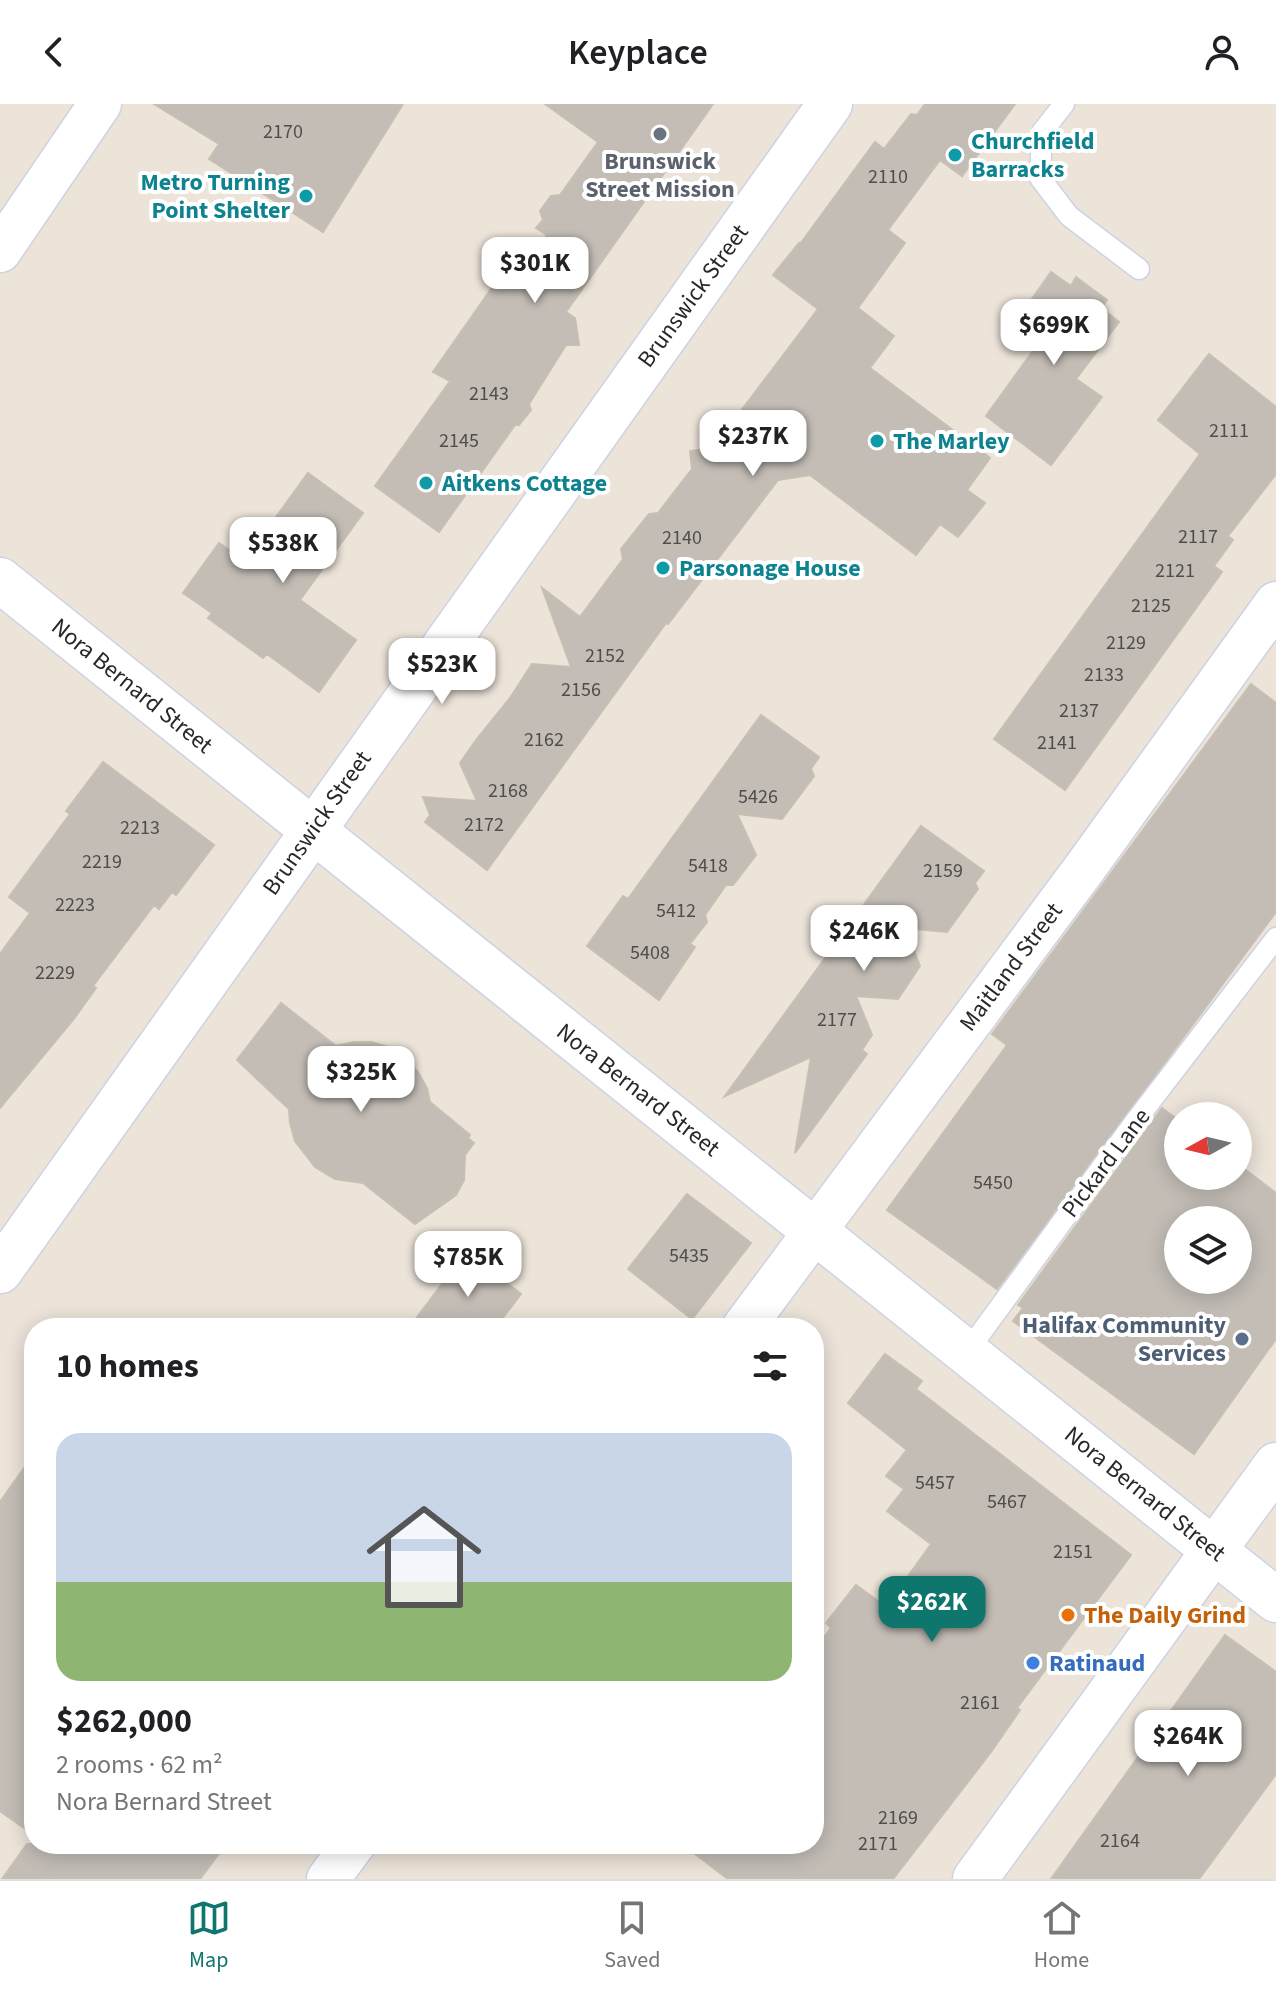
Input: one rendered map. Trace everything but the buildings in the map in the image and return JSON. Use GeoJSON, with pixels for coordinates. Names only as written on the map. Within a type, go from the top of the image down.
{"type":"FeatureCollection","features":[{"type":"Feature","properties":{"kind":"street"},"geometry":{"type":"LineString","coordinates":[[0,251],[100,104]]}},
{"type":"Feature","properties":{"kind":"street","name":"Brunswick Street"},"geometry":{"type":"LineString","coordinates":[[0,1271],[830,104]]}},
{"type":"Feature","properties":{"kind":"street","name":"Nora Bernard Street"},"geometry":{"type":"LineString","coordinates":[[0,580],[1276,1600]]}},
{"type":"Feature","properties":{"kind":"street","name":"Maitland Street"},"geometry":{"type":"LineString","coordinates":[[750,1318],[1087,865],[1276,603]]}},
{"type":"Feature","properties":{"kind":"street"},"geometry":{"type":"LineString","coordinates":[[975,1879],[1276,1465]]}},
{"type":"Feature","properties":{"kind":"street"},"geometry":{"type":"LineString","coordinates":[[328,1879],[347,1854]]}},
{"type":"Feature","properties":{"kind":"lane"},"geometry":{"type":"LineString","coordinates":[[1064,104],[1042,132],[1040,178],[1069,216],[1139,269]]}},
{"type":"Feature","properties":{"kind":"lane","name":"Pickard Lane"},"geometry":{"type":"LineString","coordinates":[[967,1352],[1137,1119],[1276,938]]}},
{"type":"Feature","properties":{"kind":"place","name":"Brunswick Street Mission"},"geometry":{"type":"Point","coordinates":[660,134]}},
{"type":"Feature","properties":{"kind":"place","name":"Churchfield Barracks"},"geometry":{"type":"Point","coordinates":[955,155]}},
{"type":"Feature","properties":{"kind":"place","name":"Metro Turning Point Shelter"},"geometry":{"type":"Point","coordinates":[306,196]}},
{"type":"Feature","properties":{"kind":"place","name":"The Marley"},"geometry":{"type":"Point","coordinates":[877,441]}},
{"type":"Feature","properties":{"kind":"place","name":"Aitkens Cottage"},"geometry":{"type":"Point","coordinates":[426,483]}},
{"type":"Feature","properties":{"kind":"place","name":"Parsonage House"},"geometry":{"type":"Point","coordinates":[663,568]}},
{"type":"Feature","properties":{"kind":"place","name":"Halifax Community Services"},"geometry":{"type":"Point","coordinates":[1242,1339]}},
{"type":"Feature","properties":{"kind":"place","name":"The Daily Grind"},"geometry":{"type":"Point","coordinates":[1068,1615]}},
{"type":"Feature","properties":{"kind":"place","name":"Ratinaud"},"geometry":{"type":"Point","coordinates":[1033,1663]}}]}
